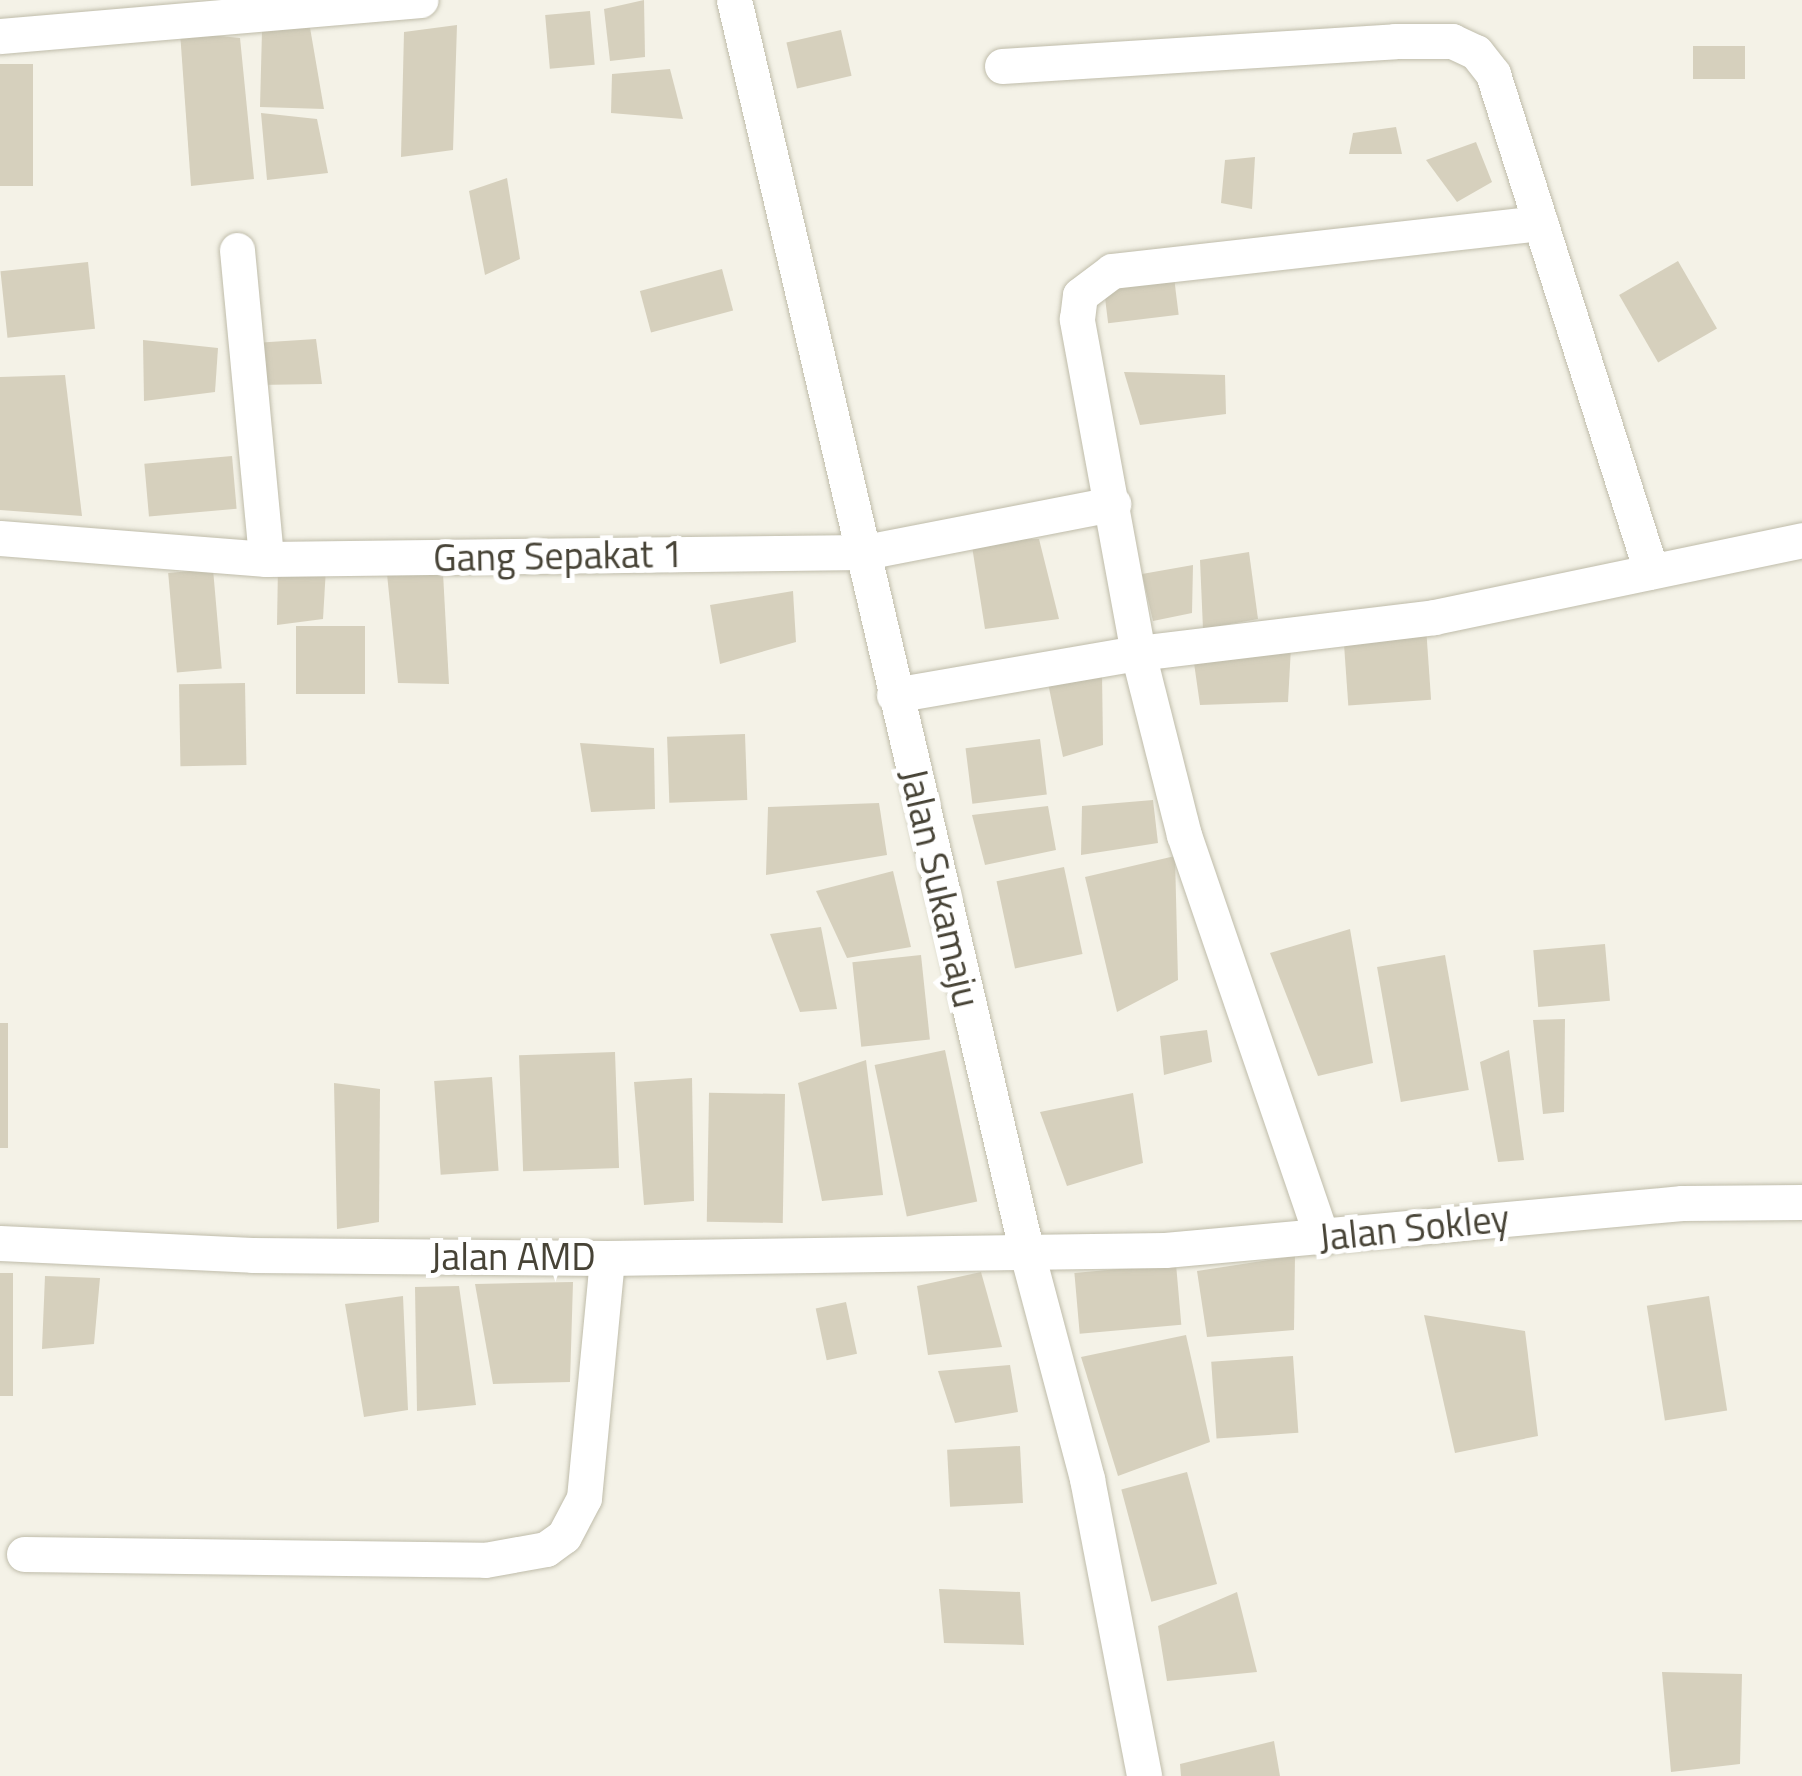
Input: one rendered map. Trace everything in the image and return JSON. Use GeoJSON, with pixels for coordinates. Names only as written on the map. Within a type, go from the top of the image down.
{"type":"FeatureCollection","features":[{"type":"Feature","properties":{"kind":"street"},"geometry":{"type":"LineString","coordinates":[[0,36],[420,0]]}},
{"type":"Feature","properties":{"kind":"street","name":"Jalan Sukamaju"},"geometry":{"type":"LineString","coordinates":[[734,0],[1027,1253],[1087,1479],[1144,1776]]}},
{"type":"Feature","properties":{"kind":"street"},"geometry":{"type":"LineString","coordinates":[[1002,66],[1452,42],[1476,52],[1492,74],[1651,571]]}},
{"type":"Feature","properties":{"kind":"street"},"geometry":{"type":"LineString","coordinates":[[1322,1238],[1205,904],[1138,653],[1077,319],[1080,294],[1095,278],[1540,223]]}},
{"type":"Feature","properties":{"kind":"street"},"geometry":{"type":"LineString","coordinates":[[237,250],[266,559]]}},
{"type":"Feature","properties":{"kind":"street","name":"Gang Sepakat 1"},"geometry":{"type":"LineString","coordinates":[[0,538],[266,559],[864,552],[1113,504]]}},
{"type":"Feature","properties":{"kind":"street"},"geometry":{"type":"LineString","coordinates":[[894,695],[1138,653],[1434,617],[1802,540]]}},
{"type":"Feature","properties":{"kind":"street","name":"Jalan Sokley"},"geometry":{"type":"LineString","coordinates":[[1027,1253],[1322,1238],[1682,1203],[1802,1202]]}},
{"type":"Feature","properties":{"kind":"street","name":"Jalan AMD"},"geometry":{"type":"LineString","coordinates":[[0,1244],[252,1256],[607,1258],[1027,1253]]}},
{"type":"Feature","properties":{"kind":"street"},"geometry":{"type":"LineString","coordinates":[[24,1554],[485,1560],[546,1549],[564,1536],[584,1498],[607,1258]]}},
{"type":"Feature","properties":{"kind":"building"},"geometry":{"type":"Polygon","coordinates":[[[644,0],[645,57],[610,61],[604,9],[644,0]]]}},
{"type":"Feature","properties":{"kind":"building"},"geometry":{"type":"Polygon","coordinates":[[[590,11],[595,65],[550,69],[545,15],[590,11]]]}},
{"type":"Feature","properties":{"kind":"building"},"geometry":{"type":"Polygon","coordinates":[[[308,16],[324,109],[260,107],[262,31],[308,16]]]}},
{"type":"Feature","properties":{"kind":"building"},"geometry":{"type":"Polygon","coordinates":[[[457,25],[453,150],[401,157],[404,32],[457,25]]]}},
{"type":"Feature","properties":{"kind":"building"},"geometry":{"type":"Polygon","coordinates":[[[841,30],[852,76],[797,88],[786,43],[841,30]]]}},
{"type":"Feature","properties":{"kind":"building"},"geometry":{"type":"Polygon","coordinates":[[[180,32],[240,38],[254,179],[191,186],[180,32]]]}},
{"type":"Feature","properties":{"kind":"building"},"geometry":{"type":"Polygon","coordinates":[[[1693,46],[1745,46],[1745,79],[1693,79],[1693,46]]]}},
{"type":"Feature","properties":{"kind":"building"},"geometry":{"type":"Polygon","coordinates":[[[0,64],[33,64],[33,186],[0,186],[0,64]]]}},
{"type":"Feature","properties":{"kind":"building"},"geometry":{"type":"Polygon","coordinates":[[[670,69],[683,119],[611,113],[612,74],[670,69]]]}},
{"type":"Feature","properties":{"kind":"building"},"geometry":{"type":"Polygon","coordinates":[[[261,113],[317,119],[328,173],[267,180],[261,113]]]}},
{"type":"Feature","properties":{"kind":"building"},"geometry":{"type":"Polygon","coordinates":[[[1396,127],[1402,154],[1349,154],[1353,133],[1396,127]]]}},
{"type":"Feature","properties":{"kind":"building"},"geometry":{"type":"Polygon","coordinates":[[[1476,142],[1492,182],[1457,202],[1426,160],[1476,142]]]}},
{"type":"Feature","properties":{"kind":"building"},"geometry":{"type":"Polygon","coordinates":[[[1255,157],[1252,209],[1221,203],[1225,160],[1255,157]]]}},
{"type":"Feature","properties":{"kind":"building"},"geometry":{"type":"Polygon","coordinates":[[[507,178],[520,259],[485,275],[469,191],[507,178]]]}},
{"type":"Feature","properties":{"kind":"building"},"geometry":{"type":"Polygon","coordinates":[[[1678,261],[1717,329],[1658,363],[1619,295],[1678,261]]]}},
{"type":"Feature","properties":{"kind":"building"},"geometry":{"type":"Polygon","coordinates":[[[88,262],[95,329],[7,338],[0,271],[88,262]]]}},
{"type":"Feature","properties":{"kind":"building"},"geometry":{"type":"Polygon","coordinates":[[[722,269],[733,311],[651,333],[640,291],[722,269]]]}},
{"type":"Feature","properties":{"kind":"building"},"geometry":{"type":"Polygon","coordinates":[[[1174,277],[1179,315],[1108,323],[1104,286],[1174,277]]]}},
{"type":"Feature","properties":{"kind":"building"},"geometry":{"type":"Polygon","coordinates":[[[316,339],[322,384],[257,385],[252,343],[316,339]]]}},
{"type":"Feature","properties":{"kind":"building"},"geometry":{"type":"Polygon","coordinates":[[[143,340],[218,348],[215,392],[144,401],[143,340]]]}},
{"type":"Feature","properties":{"kind":"building"},"geometry":{"type":"Polygon","coordinates":[[[1124,372],[1225,375],[1226,414],[1140,425],[1124,372]]]}},
{"type":"Feature","properties":{"kind":"building"},"geometry":{"type":"Polygon","coordinates":[[[65,375],[82,516],[0,510],[0,377],[65,375]]]}},
{"type":"Feature","properties":{"kind":"building"},"geometry":{"type":"Polygon","coordinates":[[[232,456],[237,509],[149,516],[144,464],[232,456]]]}},
{"type":"Feature","properties":{"kind":"building"},"geometry":{"type":"Polygon","coordinates":[[[1039,539],[1059,619],[985,629],[971,540],[1039,539]]]}},
{"type":"Feature","properties":{"kind":"building"},"geometry":{"type":"Polygon","coordinates":[[[1249,552],[1258,619],[1203,629],[1200,560],[1249,552]]]}},
{"type":"Feature","properties":{"kind":"building"},"geometry":{"type":"Polygon","coordinates":[[[1193,565],[1192,613],[1153,621],[1142,574],[1193,565]]]}},
{"type":"Feature","properties":{"kind":"building"},"geometry":{"type":"Polygon","coordinates":[[[278,566],[326,568],[323,619],[277,625],[278,566]]]}},
{"type":"Feature","properties":{"kind":"building"},"geometry":{"type":"Polygon","coordinates":[[[213,569],[222,669],[177,673],[168,573],[213,569]]]}},
{"type":"Feature","properties":{"kind":"building"},"geometry":{"type":"Polygon","coordinates":[[[443,573],[449,684],[398,683],[387,574],[443,573]]]}},
{"type":"Feature","properties":{"kind":"building"},"geometry":{"type":"Polygon","coordinates":[[[793,591],[796,642],[720,664],[710,605],[793,591]]]}},
{"type":"Feature","properties":{"kind":"building"},"geometry":{"type":"Polygon","coordinates":[[[296,626],[365,626],[365,694],[296,694],[296,626]]]}},
{"type":"Feature","properties":{"kind":"building"},"geometry":{"type":"Polygon","coordinates":[[[1426,627],[1431,700],[1348,706],[1343,633],[1426,627]]]}},
{"type":"Feature","properties":{"kind":"building"},"geometry":{"type":"Polygon","coordinates":[[[1291,647],[1288,702],[1200,705],[1193,656],[1291,647]]]}},
{"type":"Feature","properties":{"kind":"building"},"geometry":{"type":"Polygon","coordinates":[[[1102,674],[1103,745],[1063,757],[1047,678],[1102,674]]]}},
{"type":"Feature","properties":{"kind":"building"},"geometry":{"type":"Polygon","coordinates":[[[245,683],[246,765],[180,766],[179,684],[245,683]]]}},
{"type":"Feature","properties":{"kind":"building"},"geometry":{"type":"Polygon","coordinates":[[[745,734],[747,800],[669,803],[667,737],[745,734]]]}},
{"type":"Feature","properties":{"kind":"building"},"geometry":{"type":"Polygon","coordinates":[[[1040,739],[1047,795],[972,804],[966,748],[1040,739]]]}},
{"type":"Feature","properties":{"kind":"building"},"geometry":{"type":"Polygon","coordinates":[[[580,743],[654,748],[655,809],[591,812],[580,743]]]}},
{"type":"Feature","properties":{"kind":"building"},"geometry":{"type":"Polygon","coordinates":[[[1153,800],[1158,843],[1081,855],[1082,806],[1153,800]]]}},
{"type":"Feature","properties":{"kind":"building"},"geometry":{"type":"Polygon","coordinates":[[[879,803],[887,855],[766,875],[768,807],[879,803]]]}},
{"type":"Feature","properties":{"kind":"building"},"geometry":{"type":"Polygon","coordinates":[[[1048,806],[1056,850],[985,865],[972,815],[1048,806]]]}},
{"type":"Feature","properties":{"kind":"building"},"geometry":{"type":"Polygon","coordinates":[[[1175,856],[1178,980],[1117,1012],[1085,877],[1175,856]]]}},
{"type":"Feature","properties":{"kind":"building"},"geometry":{"type":"Polygon","coordinates":[[[1064,867],[1083,954],[1015,968],[997,881],[1064,867]]]}},
{"type":"Feature","properties":{"kind":"building"},"geometry":{"type":"Polygon","coordinates":[[[893,871],[911,947],[847,958],[816,891],[893,871]]]}},
{"type":"Feature","properties":{"kind":"building"},"geometry":{"type":"Polygon","coordinates":[[[821,927],[837,1009],[800,1012],[770,934],[821,927]]]}},
{"type":"Feature","properties":{"kind":"building"},"geometry":{"type":"Polygon","coordinates":[[[1350,929],[1373,1063],[1318,1076],[1270,953],[1350,929]]]}},
{"type":"Feature","properties":{"kind":"building"},"geometry":{"type":"Polygon","coordinates":[[[1605,944],[1610,1001],[1538,1007],[1533,950],[1605,944]]]}},
{"type":"Feature","properties":{"kind":"building"},"geometry":{"type":"Polygon","coordinates":[[[921,955],[930,1040],[861,1047],[852,962],[921,955]]]}},
{"type":"Feature","properties":{"kind":"building"},"geometry":{"type":"Polygon","coordinates":[[[1445,955],[1469,1090],[1401,1102],[1377,967],[1445,955]]]}},
{"type":"Feature","properties":{"kind":"building"},"geometry":{"type":"Polygon","coordinates":[[[1565,1019],[1564,1112],[1543,1114],[1533,1020],[1565,1019]]]}},
{"type":"Feature","properties":{"kind":"building"},"geometry":{"type":"Polygon","coordinates":[[[0,1023],[8,1023],[8,1148],[0,1148],[0,1023]]]}},
{"type":"Feature","properties":{"kind":"building"},"geometry":{"type":"Polygon","coordinates":[[[1207,1030],[1212,1062],[1164,1075],[1160,1036],[1207,1030]]]}},
{"type":"Feature","properties":{"kind":"building"},"geometry":{"type":"Polygon","coordinates":[[[945,1050],[977,1202],[907,1217],[875,1065],[945,1050]]]}},
{"type":"Feature","properties":{"kind":"building"},"geometry":{"type":"Polygon","coordinates":[[[1509,1050],[1524,1160],[1498,1162],[1480,1062],[1509,1050]]]}},
{"type":"Feature","properties":{"kind":"building"},"geometry":{"type":"Polygon","coordinates":[[[615,1052],[619,1168],[523,1171],[519,1055],[615,1052]]]}},
{"type":"Feature","properties":{"kind":"building"},"geometry":{"type":"Polygon","coordinates":[[[866,1060],[883,1195],[822,1201],[798,1083],[866,1060]]]}},
{"type":"Feature","properties":{"kind":"building"},"geometry":{"type":"Polygon","coordinates":[[[492,1077],[499,1171],[441,1175],[434,1081],[492,1077]]]}},
{"type":"Feature","properties":{"kind":"building"},"geometry":{"type":"Polygon","coordinates":[[[692,1078],[694,1201],[644,1205],[634,1082],[692,1078]]]}},
{"type":"Feature","properties":{"kind":"building"},"geometry":{"type":"Polygon","coordinates":[[[334,1083],[380,1089],[379,1222],[337,1229],[334,1083]]]}},
{"type":"Feature","properties":{"kind":"building"},"geometry":{"type":"Polygon","coordinates":[[[709,1093],[785,1094],[783,1223],[707,1222],[709,1093]]]}},
{"type":"Feature","properties":{"kind":"building"},"geometry":{"type":"Polygon","coordinates":[[[1133,1093],[1143,1163],[1067,1186],[1040,1112],[1133,1093]]]}},
{"type":"Feature","properties":{"kind":"building"},"geometry":{"type":"Polygon","coordinates":[[[1295,1256],[1294,1330],[1207,1337],[1197,1271],[1295,1256]]]}},
{"type":"Feature","properties":{"kind":"building"},"geometry":{"type":"Polygon","coordinates":[[[1176,1264],[1181,1325],[1080,1334],[1074,1273],[1176,1264]]]}},
{"type":"Feature","properties":{"kind":"building"},"geometry":{"type":"Polygon","coordinates":[[[981,1272],[1002,1347],[928,1355],[917,1286],[981,1272]]]}},
{"type":"Feature","properties":{"kind":"building"},"geometry":{"type":"Polygon","coordinates":[[[0,1273],[13,1273],[13,1396],[0,1396],[0,1273]]]}},
{"type":"Feature","properties":{"kind":"building"},"geometry":{"type":"Polygon","coordinates":[[[45,1276],[100,1278],[94,1344],[42,1349],[45,1276]]]}},
{"type":"Feature","properties":{"kind":"building"},"geometry":{"type":"Polygon","coordinates":[[[573,1282],[570,1382],[493,1384],[475,1284],[573,1282]]]}},
{"type":"Feature","properties":{"kind":"building"},"geometry":{"type":"Polygon","coordinates":[[[459,1286],[476,1405],[417,1411],[415,1287],[459,1286]]]}},
{"type":"Feature","properties":{"kind":"building"},"geometry":{"type":"Polygon","coordinates":[[[403,1296],[408,1410],[364,1417],[345,1304],[403,1296]]]}},
{"type":"Feature","properties":{"kind":"building"},"geometry":{"type":"Polygon","coordinates":[[[1709,1296],[1727,1411],[1665,1420],[1647,1306],[1709,1296]]]}},
{"type":"Feature","properties":{"kind":"building"},"geometry":{"type":"Polygon","coordinates":[[[846,1302],[857,1354],[827,1360],[816,1308],[846,1302]]]}},
{"type":"Feature","properties":{"kind":"building"},"geometry":{"type":"Polygon","coordinates":[[[1424,1315],[1525,1331],[1538,1436],[1455,1453],[1424,1315]]]}},
{"type":"Feature","properties":{"kind":"building"},"geometry":{"type":"Polygon","coordinates":[[[1186,1335],[1210,1442],[1118,1476],[1081,1357],[1186,1335]]]}},
{"type":"Feature","properties":{"kind":"building"},"geometry":{"type":"Polygon","coordinates":[[[1293,1356],[1298,1433],[1217,1439],[1211,1362],[1293,1356]]]}},
{"type":"Feature","properties":{"kind":"building"},"geometry":{"type":"Polygon","coordinates":[[[1010,1365],[1018,1412],[955,1423],[938,1371],[1010,1365]]]}},
{"type":"Feature","properties":{"kind":"building"},"geometry":{"type":"Polygon","coordinates":[[[1020,1446],[1023,1503],[950,1507],[947,1450],[1020,1446]]]}},
{"type":"Feature","properties":{"kind":"building"},"geometry":{"type":"Polygon","coordinates":[[[1187,1472],[1217,1584],[1151,1602],[1121,1490],[1187,1472]]]}},
{"type":"Feature","properties":{"kind":"building"},"geometry":{"type":"Polygon","coordinates":[[[939,1589],[1020,1592],[1024,1645],[944,1643],[939,1589]]]}},
{"type":"Feature","properties":{"kind":"building"},"geometry":{"type":"Polygon","coordinates":[[[1237,1592],[1257,1672],[1167,1681],[1158,1626],[1237,1592]]]}},
{"type":"Feature","properties":{"kind":"building"},"geometry":{"type":"Polygon","coordinates":[[[1662,1672],[1742,1674],[1740,1764],[1671,1772],[1662,1672]]]}},
{"type":"Feature","properties":{"kind":"building"},"geometry":{"type":"Polygon","coordinates":[[[1274,1741],[1280,1776],[1181,1776],[1180,1764],[1274,1741]]]}}]}
